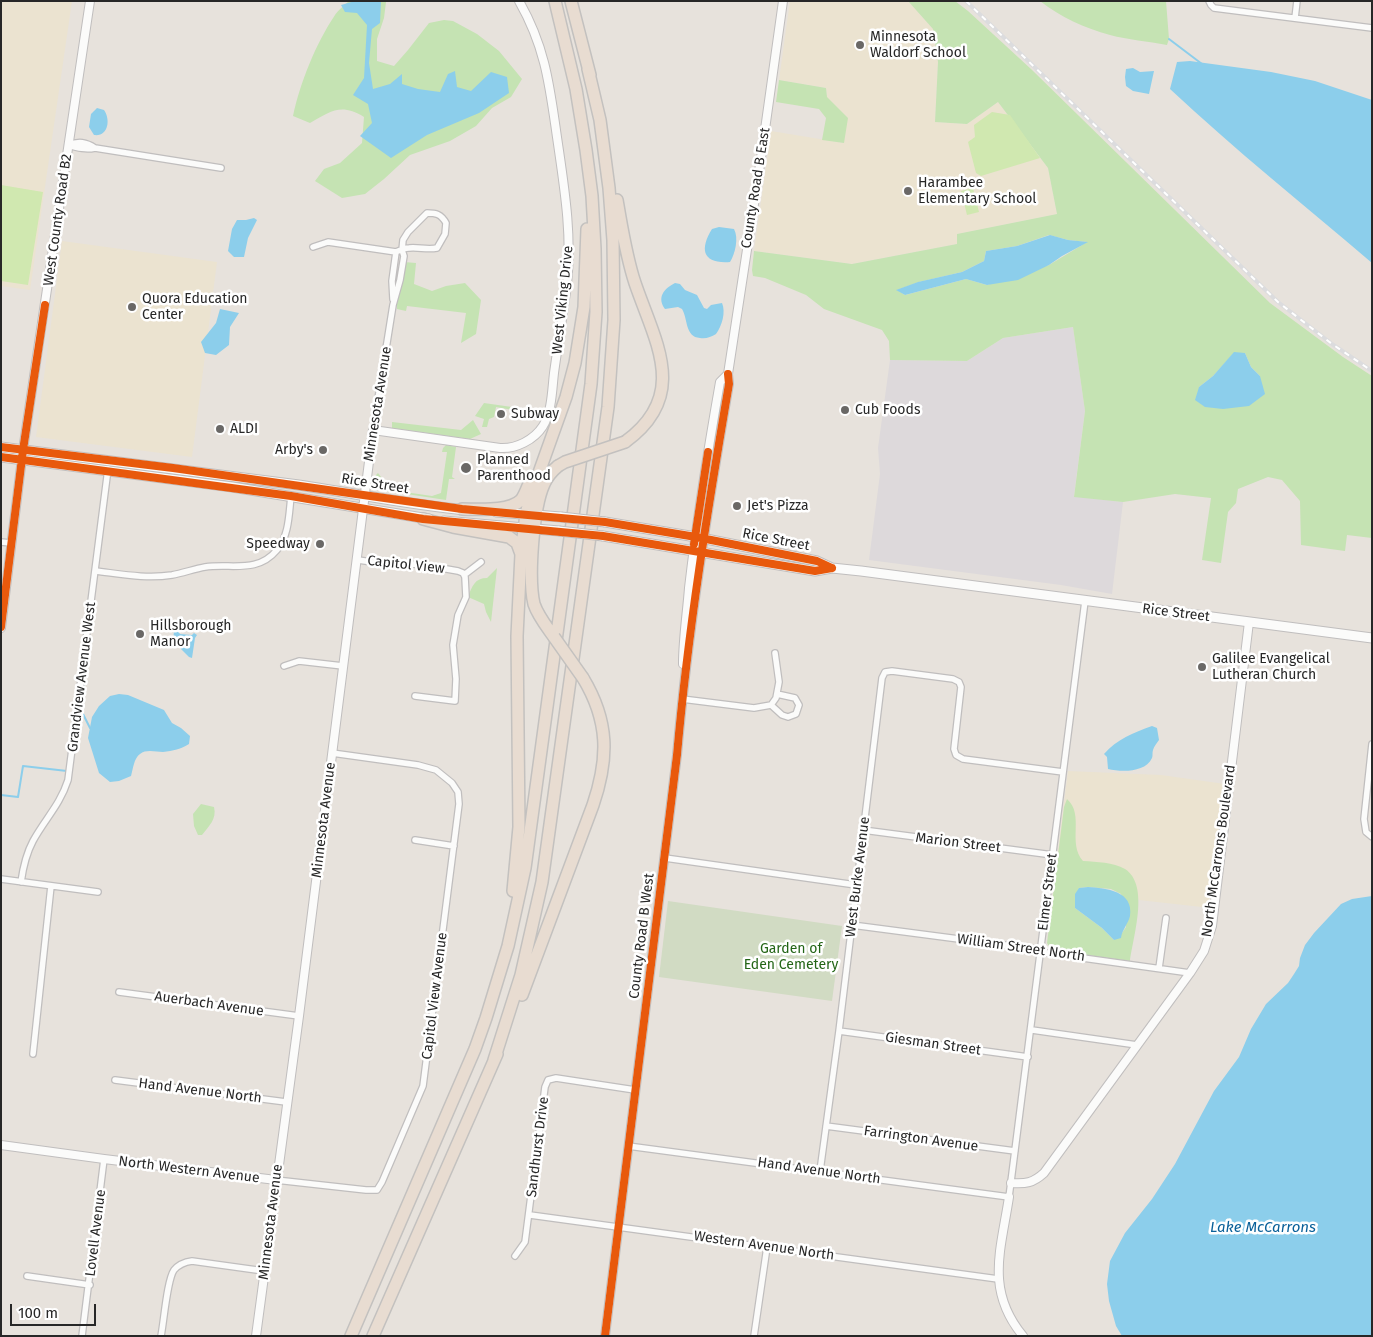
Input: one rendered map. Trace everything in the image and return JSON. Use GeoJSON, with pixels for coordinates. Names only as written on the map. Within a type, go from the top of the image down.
{"type":"FeatureCollection","features":[{"type":"Feature","properties":{"kind":"highway"},"geometry":{"type":"LineString","coordinates":[[350,1336],[462,1080],[494,993],[508,946],[525,868],[589,405],[596,304],[594,224],[587,160],[576,89],[555,1]]}},
{"type":"Feature","properties":{"kind":"highway"},"geometry":{"type":"LineString","coordinates":[[494,1060],[521,975],[542,882],[608,407],[614,320],[613,232],[610,188],[601,130],[571,1]]}},
{"type":"Feature","properties":{"kind":"highway"},"geometry":{"type":"LineString","coordinates":[[531,514],[543,486],[558,466],[625,442],[637,433],[653,415],[659,403],[663,377],[656,341],[628,261],[606,131],[588,69]]}},
{"type":"Feature","properties":{"kind":"highway"},"geometry":{"type":"LineString","coordinates":[[494,993],[508,926],[518,853],[517,636],[521,554],[529,528],[531,495],[545,451],[569,388],[581,329],[585,290],[587,160]]}},
{"type":"Feature","properties":{"kind":"highway"},"geometry":{"type":"LineString","coordinates":[[462,509],[509,507],[520,500],[545,451]]}},
{"type":"Feature","properties":{"kind":"highway"},"geometry":{"type":"LineString","coordinates":[[423,519],[453,527],[509,537],[517,543],[521,554]]}},
{"type":"Feature","properties":{"kind":"highway"},"geometry":{"type":"LineString","coordinates":[[374,1336],[515,1014],[593,805],[602,776],[604,752],[602,724],[595,700],[583,678],[538,614],[535,605],[529,528]]}},
{"type":"Feature","properties":{"kind":"main road","name":"Rice Street"},"geometry":{"type":"LineString","coordinates":[[1,447],[308,486],[462,509],[606,522],[817,561],[832,568]]}},
{"type":"Feature","properties":{"kind":"main road","name":"Rice Street"},"geometry":{"type":"LineString","coordinates":[[1,457],[199,482],[423,519],[603,536],[815,571],[832,568],[1372,638]]}},
{"type":"Feature","properties":{"kind":"street","name":"West County Road B2"},"geometry":{"type":"LineString","coordinates":[[1,628],[21,460],[90,1]]}},
{"type":"Feature","properties":{"kind":"street","name":"West Viking Drive"},"geometry":{"type":"LineString","coordinates":[[373,430],[509,448],[526,442],[535,435],[542,427],[546,418],[567,285],[570,245],[569,226],[546,67],[538,36],[519,1]]}},
{"type":"Feature","properties":{"kind":"street","name":"County Road B East"},"geometry":{"type":"LineString","coordinates":[[698,552],[729,384],[728,374],[783,1]]}},
{"type":"Feature","properties":{"kind":"street"},"geometry":{"type":"LineString","coordinates":[[1209,1],[1214,8],[1372,28]]}},
{"type":"Feature","properties":{"kind":"street"},"geometry":{"type":"LineString","coordinates":[[1295,18],[1297,1]]}},
{"type":"Feature","properties":{"kind":"street"},"geometry":{"type":"LineString","coordinates":[[68,144],[77,148],[96,148],[221,168]]}},
{"type":"Feature","properties":{"kind":"street"},"geometry":{"type":"LineString","coordinates":[[313,247],[328,242],[399,251],[408,248],[428,250],[436,248],[445,234],[446,223],[442,217],[436,213],[427,213],[408,232],[399,251]]}},
{"type":"Feature","properties":{"kind":"street","name":"Minnesota Avenue"},"geometry":{"type":"LineString","coordinates":[[256,1336],[358,560],[373,430],[393,305],[404,256],[399,251]]}},
{"type":"Feature","properties":{"kind":"street","name":"Grandview Avenue West"},"geometry":{"type":"LineString","coordinates":[[21,882],[24,863],[30,847],[38,832],[57,806],[68,780],[109,460]]}},
{"type":"Feature","properties":{"kind":"street"},"geometry":{"type":"LineString","coordinates":[[95,571],[157,576],[205,567],[242,567],[259,564],[272,555],[282,542],[287,527],[291,496]]}},
{"type":"Feature","properties":{"kind":"street"},"geometry":{"type":"LineString","coordinates":[[1,542],[11,543]]}},
{"type":"Feature","properties":{"kind":"street","name":"County Road B West"},"geometry":{"type":"LineString","coordinates":[[605,1336],[665,858],[682,699],[683,643],[698,552]]}},
{"type":"Feature","properties":{"kind":"street","name":"Capitol View"},"geometry":{"type":"LineString","coordinates":[[358,560],[393,565],[418,564],[458,571],[464,575],[466,580],[466,597],[458,615],[453,645],[456,679],[454,701],[415,696]]}},
{"type":"Feature","properties":{"kind":"street"},"geometry":{"type":"LineString","coordinates":[[464,575],[481,562]]}},
{"type":"Feature","properties":{"kind":"street","name":"Elmer Street"},"geometry":{"type":"LineString","coordinates":[[1009,1197],[1032,1030],[1040,952],[1085,601]]}},
{"type":"Feature","properties":{"kind":"street","name":"North McCarrons Boulevard"},"geometry":{"type":"LineString","coordinates":[[1011,1183],[1027,1184],[1033,1182],[1044,1173],[1190,973],[1204,951],[1212,926],[1249,622]]}},
{"type":"Feature","properties":{"kind":"street"},"geometry":{"type":"LineString","coordinates":[[771,705],[777,694],[779,675],[774,653]]}},
{"type":"Feature","properties":{"kind":"street"},"geometry":{"type":"LineString","coordinates":[[284,666],[299,661],[343,666]]}},
{"type":"Feature","properties":{"kind":"street","name":"West Burke Avenue"},"geometry":{"type":"LineString","coordinates":[[820,1172],[882,678],[885,672],[892,671],[953,679],[959,682],[961,687],[954,749],[956,755],[962,759],[1063,772]]}},
{"type":"Feature","properties":{"kind":"street"},"geometry":{"type":"LineString","coordinates":[[771,705],[782,715],[792,717],[796,714],[798,705],[795,698],[777,694]]}},
{"type":"Feature","properties":{"kind":"street"},"geometry":{"type":"LineString","coordinates":[[682,699],[754,708],[771,705]]}},
{"type":"Feature","properties":{"kind":"street"},"geometry":{"type":"LineString","coordinates":[[1372,744],[1364,819],[1366,832],[1372,837]]}},
{"type":"Feature","properties":{"kind":"street","name":"Capitol View Avenue"},"geometry":{"type":"LineString","coordinates":[[332,753],[418,765],[436,770],[458,792],[460,804],[423,1086],[377,1190]]}},
{"type":"Feature","properties":{"kind":"street","name":"Marion Street"},"geometry":{"type":"LineString","coordinates":[[863,830],[1052,855]]}},
{"type":"Feature","properties":{"kind":"street"},"geometry":{"type":"LineString","coordinates":[[415,840],[454,846]]}},
{"type":"Feature","properties":{"kind":"street"},"geometry":{"type":"LineString","coordinates":[[665,858],[856,885]]}},
{"type":"Feature","properties":{"kind":"street"},"geometry":{"type":"LineString","coordinates":[[1,879],[98,892]]}},
{"type":"Feature","properties":{"kind":"street"},"geometry":{"type":"LineString","coordinates":[[33,1054],[51,886]]}},
{"type":"Feature","properties":{"kind":"street"},"geometry":{"type":"LineString","coordinates":[[1159,968],[1166,918]]}},
{"type":"Feature","properties":{"kind":"street","name":"William Street North"},"geometry":{"type":"LineString","coordinates":[[852,925],[1035,949],[1040,952],[1190,973]]}},
{"type":"Feature","properties":{"kind":"street","name":"Auerbach Avenue"},"geometry":{"type":"LineString","coordinates":[[119,992],[298,1016]]}},
{"type":"Feature","properties":{"kind":"street"},"geometry":{"type":"LineString","coordinates":[[1032,1030],[1137,1045]]}},
{"type":"Feature","properties":{"kind":"street","name":"Giesman Street"},"geometry":{"type":"LineString","coordinates":[[839,1031],[1028,1057]]}},
{"type":"Feature","properties":{"kind":"street","name":"Sandhurst Drive"},"geometry":{"type":"LineString","coordinates":[[515,1256],[525,1242],[545,1087],[548,1080],[556,1078],[635,1090]]}},
{"type":"Feature","properties":{"kind":"street","name":"Hand Avenue North"},"geometry":{"type":"LineString","coordinates":[[115,1080],[286,1102]]}},
{"type":"Feature","properties":{"kind":"street","name":"Farrington Avenue"},"geometry":{"type":"LineString","coordinates":[[826,1126],[1015,1151]]}},
{"type":"Feature","properties":{"kind":"street","name":"North Western Avenue"},"geometry":{"type":"LineString","coordinates":[[1,1144],[104,1160],[377,1190]]}},
{"type":"Feature","properties":{"kind":"street","name":"Hand Avenue North"},"geometry":{"type":"LineString","coordinates":[[628,1146],[1009,1197]]}},
{"type":"Feature","properties":{"kind":"street","name":"Lovell Avenue"},"geometry":{"type":"LineString","coordinates":[[82,1336],[90,1285],[104,1160]]}},
{"type":"Feature","properties":{"kind":"street"},"geometry":{"type":"LineString","coordinates":[[1009,1197],[998,1279],[1004,1306],[1023,1336]]}},
{"type":"Feature","properties":{"kind":"street","name":"Western Avenue North"},"geometry":{"type":"LineString","coordinates":[[530,1214],[998,1279]]}},
{"type":"Feature","properties":{"kind":"street"},"geometry":{"type":"LineString","coordinates":[[754,1336],[766,1246]]}},
{"type":"Feature","properties":{"kind":"street"},"geometry":{"type":"LineString","coordinates":[[162,1336],[171,1275],[182,1264],[194,1262],[264,1271]]}},
{"type":"Feature","properties":{"kind":"street"},"geometry":{"type":"LineString","coordinates":[[27,1276],[90,1285]]}},
{"type":"Feature","properties":{"kind":"shaded area"},"geometry":{"type":"Polygon","coordinates":[[[1,1],[72,1],[30,290],[1,286],[1,1]]]}},
{"type":"Feature","properties":{"kind":"shaded area","name":"Harambee Elementary School"},"geometry":{"type":"Polygon","coordinates":[[[790,1],[908,1],[933,29],[938,62],[935,122],[967,124],[998,102],[1048,168],[1057,214],[957,234],[957,244],[852,264],[754,251],[771,131],[844,143],[827,97],[826,88],[779,80],[790,1]]]}},
{"type":"Feature","properties":{"kind":"shaded area","name":"Quora Education Center"},"geometry":{"type":"Polygon","coordinates":[[[62,241],[217,262],[192,457],[36,437],[62,241]]]}},
{"type":"Feature","properties":{"kind":"shaded area"},"geometry":{"type":"Polygon","coordinates":[[[1073,327],[1085,411],[1074,496],[1123,502],[1112,594],[1061,585],[869,560],[880,474],[878,448],[890,360],[967,361],[1003,338],[1073,327]]]}},
{"type":"Feature","properties":{"kind":"shaded area"},"geometry":{"type":"Polygon","coordinates":[[[1068,771],[1161,775],[1225,784],[1211,908],[1139,900],[1134,887],[1120,876],[1056,866],[1068,771]]]}},
{"type":"Feature","properties":{"kind":"green space"},"geometry":{"type":"Polygon","coordinates":[[[349,1],[386,2],[384,18],[377,39],[377,61],[394,66],[429,23],[444,20],[453,21],[477,34],[499,51],[522,79],[511,97],[492,108],[476,126],[450,141],[410,155],[365,194],[342,198],[315,181],[324,169],[340,163],[362,143],[364,117],[349,110],[330,112],[310,123],[293,116],[304,77],[315,51],[335,15],[349,1]]]}},
{"type":"Feature","properties":{"kind":"green space"},"geometry":{"type":"Polygon","coordinates":[[[908,1],[955,1],[968,11],[1031,69],[1270,303],[1372,376],[1372,538],[1347,535],[1345,551],[1301,545],[1300,501],[1282,480],[1268,477],[1238,489],[1236,503],[1228,512],[1221,563],[1202,560],[1211,498],[1175,494],[1123,502],[1074,497],[1085,411],[1073,327],[1003,338],[967,361],[890,360],[889,341],[882,330],[824,309],[806,295],[765,278],[753,276],[754,251],[852,264],[957,244],[957,234],[1057,214],[1048,168],[998,102],[967,124],[935,122],[938,62],[933,29],[908,1]],[[1049,235],[1017,246],[986,251],[984,261],[962,272],[919,282],[897,290],[905,295],[966,279],[987,285],[1049,265],[1087,242],[1049,235]],[[1234,353],[1213,376],[1199,387],[1260,376],[1251,367],[1245,353],[1234,353]]]}},
{"type":"Feature","properties":{"kind":"green space"},"geometry":{"type":"Polygon","coordinates":[[[1040,1],[1166,1],[1169,39],[1167,45],[1110,35],[1073,21],[1040,1]]]}},
{"type":"Feature","properties":{"kind":"green space"},"geometry":{"type":"Polygon","coordinates":[[[779,80],[826,88],[827,97],[848,118],[844,143],[822,140],[826,118],[819,109],[776,102],[779,80]]]}},
{"type":"Feature","properties":{"kind":"green space"},"geometry":{"type":"Polygon","coordinates":[[[992,112],[1010,115],[1040,158],[981,176],[976,173],[968,142],[975,137],[974,125],[992,112]]]}},
{"type":"Feature","properties":{"kind":"green space"},"geometry":{"type":"Polygon","coordinates":[[[1,185],[43,192],[28,285],[1,281],[1,185]]]}},
{"type":"Feature","properties":{"kind":"green space"},"geometry":{"type":"Polygon","coordinates":[[[973,188],[979,212],[967,215],[961,191],[973,188]]]}},
{"type":"Feature","properties":{"kind":"green space"},"geometry":{"type":"Polygon","coordinates":[[[404,262],[416,263],[414,284],[432,291],[446,286],[465,283],[481,300],[476,334],[461,343],[466,313],[407,306],[406,311],[397,309],[404,262]]]}},
{"type":"Feature","properties":{"kind":"green space"},"geometry":{"type":"Polygon","coordinates":[[[484,403],[519,408],[518,411],[496,407],[494,417],[489,419],[487,427],[482,427],[484,419],[475,416],[484,403]]]}},
{"type":"Feature","properties":{"kind":"green space"},"geometry":{"type":"Polygon","coordinates":[[[473,420],[481,434],[470,439],[392,428],[392,422],[461,430],[473,420]]]}},
{"type":"Feature","properties":{"kind":"green space"},"geometry":{"type":"Polygon","coordinates":[[[446,445],[456,447],[452,477],[455,479],[449,479],[446,500],[380,490],[378,487],[375,487],[375,476],[378,473],[391,490],[432,496],[441,493],[447,452],[442,452],[446,445]]]}},
{"type":"Feature","properties":{"kind":"green space"},"geometry":{"type":"Polygon","coordinates":[[[497,568],[491,622],[484,604],[468,597],[474,583],[480,579],[487,578],[497,568]]]}},
{"type":"Feature","properties":{"kind":"green space"},"geometry":{"type":"Polygon","coordinates":[[[1067,799],[1075,813],[1076,846],[1078,854],[1083,861],[1115,865],[1125,869],[1133,877],[1137,887],[1138,912],[1130,961],[1051,950],[1047,943],[1064,807],[1067,799]],[[1079,888],[1075,908],[1102,928],[1114,940],[1126,927],[1121,894],[1111,889],[1079,888]]]}},
{"type":"Feature","properties":{"kind":"green space"},"geometry":{"type":"Polygon","coordinates":[[[201,804],[214,807],[215,811],[212,822],[202,835],[198,835],[194,826],[193,814],[201,804]]]}},
{"type":"Feature","properties":{"kind":"green space","name":"Garden of Eden Cemetery"},"geometry":{"type":"Polygon","coordinates":[[[668,901],[842,926],[832,1001],[659,977],[668,901]]]}},
{"type":"Feature","properties":{"kind":"water"},"geometry":{"type":"Polygon","coordinates":[[[355,1],[381,1],[380,23],[372,29],[369,63],[373,89],[390,84],[402,74],[402,84],[418,89],[440,92],[448,74],[455,71],[457,87],[471,91],[491,72],[507,77],[509,93],[479,113],[427,135],[391,158],[360,136],[372,123],[368,104],[353,95],[364,78],[367,25],[357,13],[345,12],[341,5],[355,1]]]}},
{"type":"Feature","properties":{"kind":"water"},"geometry":{"type":"Polygon","coordinates":[[[1190,61],[1271,72],[1315,81],[1372,100],[1372,263],[1244,155],[1170,89],[1177,62],[1190,61]]]}},
{"type":"Feature","properties":{"kind":"water"},"geometry":{"type":"Polygon","coordinates":[[[1133,68],[1140,72],[1154,71],[1149,94],[1133,91],[1126,86],[1126,69],[1133,68]]]}},
{"type":"Feature","properties":{"kind":"water"},"geometry":{"type":"Polygon","coordinates":[[[97,108],[104,110],[108,123],[105,131],[99,135],[94,135],[89,127],[91,114],[97,108]]]}},
{"type":"Feature","properties":{"kind":"water"},"geometry":{"type":"Polygon","coordinates":[[[254,218],[257,220],[248,238],[244,257],[234,257],[228,251],[232,229],[237,220],[254,218]]]}},
{"type":"Feature","properties":{"kind":"water"},"geometry":{"type":"Polygon","coordinates":[[[719,227],[734,229],[736,246],[730,262],[714,261],[706,254],[705,249],[708,237],[712,229],[719,227]]]}},
{"type":"Feature","properties":{"kind":"water"},"geometry":{"type":"Polygon","coordinates":[[[1050,235],[1068,240],[1088,242],[1049,265],[1018,280],[987,285],[966,279],[905,295],[896,290],[918,282],[962,272],[984,261],[986,251],[1017,246],[1050,235]]]}},
{"type":"Feature","properties":{"kind":"water"},"geometry":{"type":"Polygon","coordinates":[[[675,283],[680,284],[685,290],[697,295],[704,308],[707,309],[711,305],[722,303],[723,319],[716,334],[706,338],[695,337],[689,331],[682,309],[678,307],[665,309],[661,298],[662,294],[675,283]]]}},
{"type":"Feature","properties":{"kind":"water"},"geometry":{"type":"Polygon","coordinates":[[[220,309],[239,313],[230,327],[229,345],[216,355],[205,353],[201,342],[216,323],[220,309]]]}},
{"type":"Feature","properties":{"kind":"water"},"geometry":{"type":"Polygon","coordinates":[[[1234,352],[1245,353],[1251,367],[1260,376],[1265,394],[1249,406],[1223,409],[1205,407],[1195,400],[1199,387],[1213,376],[1234,352]]]}},
{"type":"Feature","properties":{"kind":"water"},"geometry":{"type":"Polygon","coordinates":[[[174,626],[180,634],[192,635],[194,633],[197,635],[192,658],[173,641],[174,631],[171,627],[174,626]]]}},
{"type":"Feature","properties":{"kind":"water"},"geometry":{"type":"Polygon","coordinates":[[[128,695],[164,710],[172,723],[190,736],[189,744],[174,750],[142,752],[136,758],[131,776],[119,781],[110,782],[99,773],[88,738],[92,717],[99,706],[110,696],[128,695]]]}},
{"type":"Feature","properties":{"kind":"water"},"geometry":{"type":"Polygon","coordinates":[[[1152,726],[1157,728],[1159,740],[1154,747],[1149,763],[1132,770],[1119,771],[1108,769],[1107,757],[1104,754],[1114,744],[1152,726]]]}},
{"type":"Feature","properties":{"kind":"water"},"geometry":{"type":"Polygon","coordinates":[[[1079,888],[1103,888],[1117,892],[1128,901],[1130,916],[1121,938],[1114,940],[1102,928],[1075,908],[1075,894],[1079,888]]]}},
{"type":"Feature","properties":{"kind":"water","name":"Lake McCarrons"},"geometry":{"type":"Polygon","coordinates":[[[1372,896],[1372,1336],[1122,1336],[1116,1326],[1109,1301],[1107,1284],[1110,1261],[1125,1233],[1152,1199],[1175,1164],[1214,1091],[1239,1057],[1251,1029],[1266,1004],[1288,983],[1299,966],[1305,945],[1341,904],[1352,899],[1372,896]]]}},
{"type":"Feature","properties":{"kind":"waterway"},"geometry":{"type":"LineString","coordinates":[[1169,39],[1202,64]]}},
{"type":"Feature","properties":{"kind":"waterway"},"geometry":{"type":"LineString","coordinates":[[75,745],[90,638]]}},
{"type":"Feature","properties":{"kind":"waterway"},"geometry":{"type":"LineString","coordinates":[[81,710],[90,728]]}},
{"type":"Feature","properties":{"kind":"waterway"},"geometry":{"type":"LineString","coordinates":[[1,795],[18,797],[23,766],[67,771]]}},
{"type":"Feature","properties":{"kind":"railway"},"geometry":{"type":"LineString","coordinates":[[966,1],[1278,302],[1332,344],[1372,371]]}},
{"type":"Feature","properties":{"kind":"cycle path"},"geometry":{"type":"LineString","coordinates":[[1,627],[23,450],[45,305]]}},
{"type":"Feature","properties":{"kind":"cycle path"},"geometry":{"type":"LineString","coordinates":[[605,1336],[693,615],[729,384],[728,374]]}},
{"type":"Feature","properties":{"kind":"cycle path"},"geometry":{"type":"LineString","coordinates":[[1,447],[173,468],[462,509],[605,522],[696,537],[817,561],[832,568]]}},
{"type":"Feature","properties":{"kind":"cycle path"},"geometry":{"type":"LineString","coordinates":[[694,544],[708,452]]}},
{"type":"Feature","properties":{"kind":"cycle path"},"geometry":{"type":"LineString","coordinates":[[1,457],[291,496],[423,519],[603,536],[815,571],[832,568]]}},
{"type":"Feature","properties":{"kind":"place","name":"Minnesota Waldorf School"},"geometry":{"type":"Point","coordinates":[860,45]}},
{"type":"Feature","properties":{"kind":"place","name":"Harambee Elementary School"},"geometry":{"type":"Point","coordinates":[908,191]}},
{"type":"Feature","properties":{"kind":"place","name":"Quora Education Center"},"geometry":{"type":"Point","coordinates":[132,307]}},
{"type":"Feature","properties":{"kind":"place","name":"Cub Foods"},"geometry":{"type":"Point","coordinates":[845,410]}},
{"type":"Feature","properties":{"kind":"place","name":"Subway"},"geometry":{"type":"Point","coordinates":[501,414]}},
{"type":"Feature","properties":{"kind":"place","name":"ALDI"},"geometry":{"type":"Point","coordinates":[220,429]}},
{"type":"Feature","properties":{"kind":"place","name":"Arby's"},"geometry":{"type":"Point","coordinates":[323,450]}},
{"type":"Feature","properties":{"kind":"place","name":"Planned Parenthood"},"geometry":{"type":"Point","coordinates":[466,468]}},
{"type":"Feature","properties":{"kind":"place","name":"Jet's Pizza"},"geometry":{"type":"Point","coordinates":[737,506]}},
{"type":"Feature","properties":{"kind":"place","name":"Speedway"},"geometry":{"type":"Point","coordinates":[320,544]}},
{"type":"Feature","properties":{"kind":"place","name":"Hillsborough Manor"},"geometry":{"type":"Point","coordinates":[140,634]}},
{"type":"Feature","properties":{"kind":"place","name":"Galilee Evangelical Lutheran Church"},"geometry":{"type":"Point","coordinates":[1202,667]}}]}
